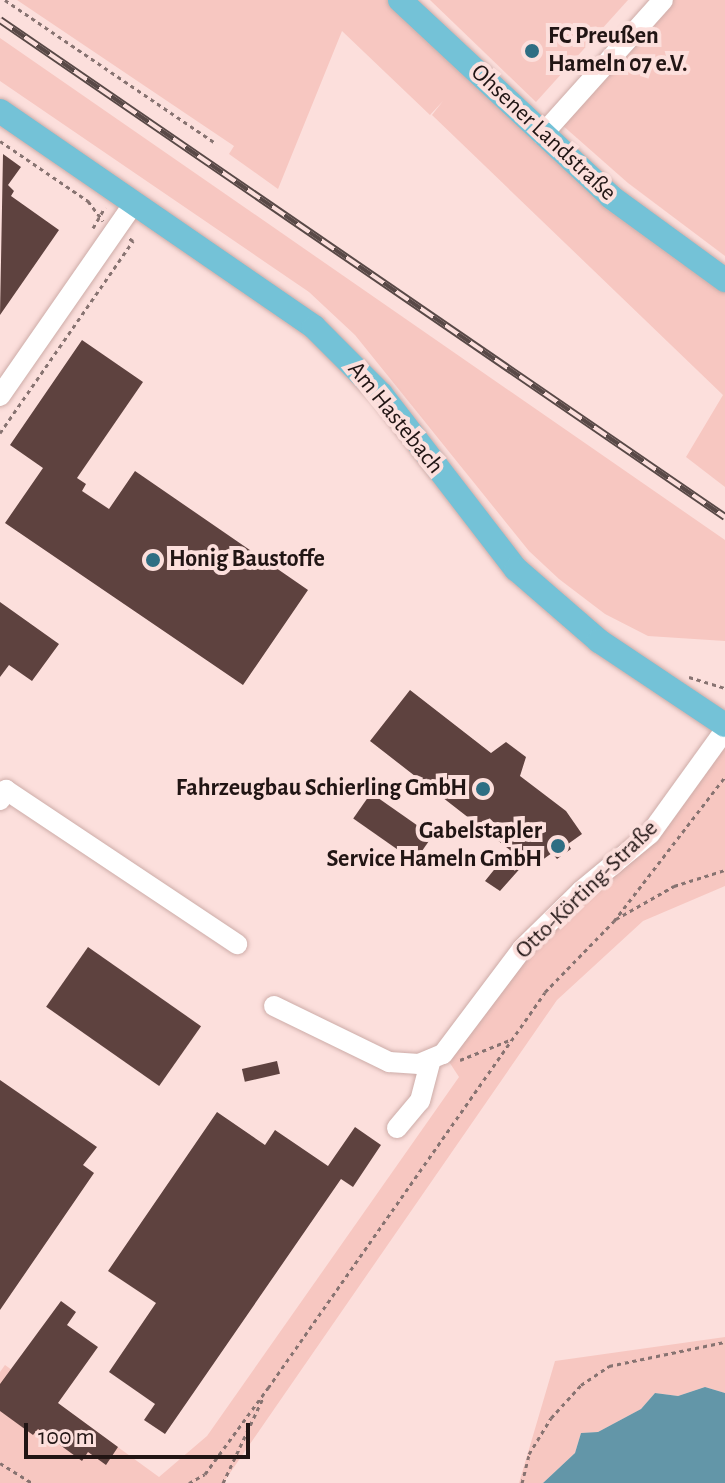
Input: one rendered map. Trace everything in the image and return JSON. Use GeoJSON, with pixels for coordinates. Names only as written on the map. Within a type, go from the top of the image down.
{"type":"FeatureCollection","features":[{"type":"Feature","properties":{"kind":"main road","name":"Ohsener Landstraße"},"geometry":{"type":"LineString","coordinates":[[400,0],[611,197],[692,259],[725,280]]}},
{"type":"Feature","properties":{"kind":"main road","name":"Am Hastebach"},"geometry":{"type":"LineString","coordinates":[[0,111],[314,327],[381,394],[516,569],[599,641],[725,728]]}},
{"type":"Feature","properties":{"kind":"street"},"geometry":{"type":"LineString","coordinates":[[542,135],[663,0]]}},
{"type":"Feature","properties":{"kind":"street"},"geometry":{"type":"LineString","coordinates":[[0,396],[134,203]]}},
{"type":"Feature","properties":{"kind":"street","name":"Otto-Körting-Straße"},"geometry":{"type":"LineString","coordinates":[[431,1059],[443,1054],[522,949],[581,891],[650,834],[725,728]]}},
{"type":"Feature","properties":{"kind":"street"},"geometry":{"type":"LineString","coordinates":[[0,800],[6,790],[237,944]]}},
{"type":"Feature","properties":{"kind":"street"},"geometry":{"type":"LineString","coordinates":[[274,1006],[389,1062],[419,1064],[431,1059]]}},
{"type":"Feature","properties":{"kind":"street"},"geometry":{"type":"LineString","coordinates":[[397,1128],[420,1101],[431,1059]]}},
{"type":"Feature","properties":{"kind":"path"},"geometry":{"type":"LineString","coordinates":[[5,0],[214,142]]}},
{"type":"Feature","properties":{"kind":"path"},"geometry":{"type":"LineString","coordinates":[[0,141],[88,201],[97,217],[133,241],[0,433]]}},
{"type":"Feature","properties":{"kind":"path"},"geometry":{"type":"LineString","coordinates":[[189,1483],[205,1474],[268,1388],[512,1039],[577,954],[614,921],[725,777]]}},
{"type":"Feature","properties":{"kind":"path"},"geometry":{"type":"LineString","coordinates":[[614,921],[674,886],[725,870]]}},
{"type":"Feature","properties":{"kind":"path"},"geometry":{"type":"LineString","coordinates":[[458,1061],[512,1039]]}},
{"type":"Feature","properties":{"kind":"path"},"geometry":{"type":"LineString","coordinates":[[522,1483],[537,1442],[581,1385],[609,1366],[725,1342]]}},
{"type":"Feature","properties":{"kind":"path"},"geometry":{"type":"LineString","coordinates":[[223,1483],[268,1388]]}},
{"type":"Feature","properties":{"kind":"path"},"geometry":{"type":"LineString","coordinates":[[0,1463],[32,1483]]}},
{"type":"Feature","properties":{"kind":"shaded area"},"geometry":{"type":"Polygon","coordinates":[[[17,0],[400,0],[725,281],[725,487],[686,457],[723,395],[432,115],[443,101],[430,115],[342,31],[278,189],[229,154],[234,146],[17,0]]]}},
{"type":"Feature","properties":{"kind":"shaded area","name":"FC Preußen Hameln 07 e.V."},"geometry":{"type":"Polygon","coordinates":[[[430,0],[628,0],[536,102],[430,0]]]}},
{"type":"Feature","properties":{"kind":"shaded area"},"geometry":{"type":"Polygon","coordinates":[[[671,0],[725,0],[725,256],[628,183],[561,124],[671,0]]]}},
{"type":"Feature","properties":{"kind":"shaded area"},"geometry":{"type":"Polygon","coordinates":[[[0,38],[725,540],[725,641],[648,636],[605,614],[559,579],[529,551],[355,335],[309,292],[0,81],[0,38]]]}},
{"type":"Feature","properties":{"kind":"shaded area"},"geometry":{"type":"Polygon","coordinates":[[[725,733],[725,886],[643,921],[557,1000],[223,1483],[0,1483],[0,1372],[5,1365],[159,1477],[207,1436],[459,1077],[444,1054],[523,949],[651,835],[725,733]]]}},
{"type":"Feature","properties":{"kind":"shaded area"},"geometry":{"type":"Polygon","coordinates":[[[725,1337],[725,1393],[705,1387],[678,1396],[655,1393],[641,1409],[598,1432],[581,1433],[575,1453],[543,1483],[519,1483],[555,1361],[725,1337]]]}},
{"type":"Feature","properties":{"kind":"water"},"geometry":{"type":"Polygon","coordinates":[[[705,1387],[725,1393],[725,1483],[543,1483],[575,1453],[581,1433],[598,1432],[641,1409],[655,1393],[678,1396],[705,1387]]]}},
{"type":"Feature","properties":{"kind":"building"},"geometry":{"type":"Polygon","coordinates":[[[3,154],[21,167],[8,185],[14,191],[11,196],[59,230],[0,315],[3,154]]]}},
{"type":"Feature","properties":{"kind":"building"},"geometry":{"type":"Polygon","coordinates":[[[82,340],[143,382],[77,478],[86,484],[82,491],[109,509],[135,471],[308,590],[243,685],[5,523],[43,468],[10,445],[82,340]]]}},
{"type":"Feature","properties":{"kind":"building"},"geometry":{"type":"Polygon","coordinates":[[[0,602],[59,644],[32,681],[9,665],[0,677],[0,602]]]}},
{"type":"Feature","properties":{"kind":"building"},"geometry":{"type":"Polygon","coordinates":[[[410,690],[491,753],[506,742],[526,757],[520,776],[566,811],[582,834],[568,844],[571,849],[557,859],[552,853],[538,863],[532,855],[500,891],[485,881],[510,850],[370,741],[410,690]]]}},
{"type":"Feature","properties":{"kind":"building"},"geometry":{"type":"Polygon","coordinates":[[[371,793],[432,836],[415,861],[353,818],[371,793]]]}},
{"type":"Feature","properties":{"kind":"building"},"geometry":{"type":"Polygon","coordinates":[[[88,947],[201,1026],[159,1086],[46,1007],[88,947]]]}},
{"type":"Feature","properties":{"kind":"building"},"geometry":{"type":"Polygon","coordinates":[[[277,1061],[280,1074],[245,1082],[242,1069],[277,1061]]]}},
{"type":"Feature","properties":{"kind":"building"},"geometry":{"type":"Polygon","coordinates":[[[0,1080],[97,1147],[83,1165],[94,1173],[0,1310],[0,1080]]]}},
{"type":"Feature","properties":{"kind":"building"},"geometry":{"type":"Polygon","coordinates":[[[217,1112],[265,1145],[275,1130],[328,1166],[355,1127],[381,1145],[353,1187],[341,1179],[165,1434],[144,1420],[155,1404],[109,1372],[156,1303],[108,1271],[217,1112]]]}},
{"type":"Feature","properties":{"kind":"building"},"geometry":{"type":"Polygon","coordinates":[[[61,1301],[76,1312],[67,1325],[98,1347],[58,1403],[118,1447],[106,1465],[88,1452],[82,1461],[38,1429],[33,1435],[0,1411],[0,1384],[61,1301]]]}},
{"type":"Feature","properties":{"kind":"railway"},"geometry":{"type":"LineString","coordinates":[[0,20],[725,517]]}},
{"type":"Feature","properties":{"kind":"place","name":"FC Preußen Hameln 07 e.V."},"geometry":{"type":"Point","coordinates":[532,51]}},
{"type":"Feature","properties":{"kind":"place","name":"Honig Baustoffe"},"geometry":{"type":"Point","coordinates":[153,560]}},
{"type":"Feature","properties":{"kind":"place","name":"Fahrzeugbau Schierling GmbH"},"geometry":{"type":"Point","coordinates":[483,789]}},
{"type":"Feature","properties":{"kind":"place","name":"Gabelstapler Service Hameln GmbH"},"geometry":{"type":"Point","coordinates":[558,846]}}]}
